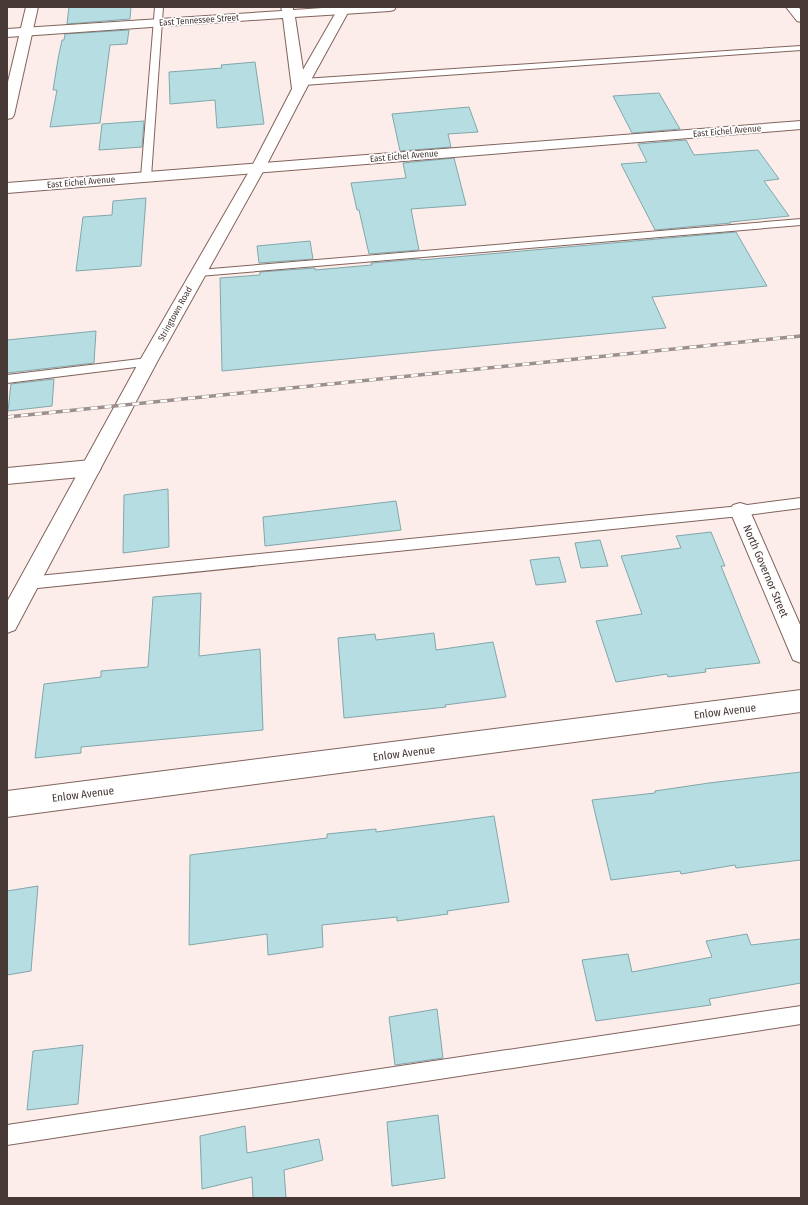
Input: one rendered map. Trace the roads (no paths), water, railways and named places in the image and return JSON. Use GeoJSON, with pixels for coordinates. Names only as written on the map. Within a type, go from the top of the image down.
{"type":"FeatureCollection","features":[{"type":"Feature","properties":{"kind":"street"},"geometry":{"type":"LineString","coordinates":[[7,115],[32,7]]}},
{"type":"Feature","properties":{"kind":"street","name":"East Tennessee Street"},"geometry":{"type":"LineString","coordinates":[[7,33],[159,22],[287,10],[390,7]]}},
{"type":"Feature","properties":{"kind":"street"},"geometry":{"type":"LineString","coordinates":[[792,7],[801,18]]}},
{"type":"Feature","properties":{"kind":"street","name":"Stringtown Road"},"geometry":{"type":"LineString","coordinates":[[7,623],[148,362],[258,168],[301,85],[344,9]]}},
{"type":"Feature","properties":{"kind":"street"},"geometry":{"type":"LineString","coordinates":[[287,10],[301,85]]}},
{"type":"Feature","properties":{"kind":"street","name":"East Eichel Avenue"},"geometry":{"type":"LineString","coordinates":[[7,188],[801,125]]}},
{"type":"Feature","properties":{"kind":"street"},"geometry":{"type":"LineString","coordinates":[[7,476],[91,468]]}},
{"type":"Feature","properties":{"kind":"street","name":"North Governor Street"},"geometry":{"type":"LineString","coordinates":[[740,511],[801,653]]}},
{"type":"Feature","properties":{"kind":"street","name":"Enlow Avenue"},"geometry":{"type":"LineString","coordinates":[[7,804],[801,701]]}},
{"type":"Feature","properties":{"kind":"lane"},"geometry":{"type":"LineString","coordinates":[[146,177],[159,7]]}},
{"type":"Feature","properties":{"kind":"lane"},"geometry":{"type":"LineString","coordinates":[[301,85],[801,48]]}},
{"type":"Feature","properties":{"kind":"lane"},"geometry":{"type":"LineString","coordinates":[[198,273],[801,222]]}},
{"type":"Feature","properties":{"kind":"lane"},"geometry":{"type":"LineString","coordinates":[[7,379],[148,362]]}},
{"type":"Feature","properties":{"kind":"lane"},"geometry":{"type":"LineString","coordinates":[[28,583],[740,511],[801,503]]}},
{"type":"Feature","properties":{"kind":"lane"},"geometry":{"type":"LineString","coordinates":[[7,1135],[801,1015]]}},
{"type":"Feature","properties":{"kind":"railway"},"geometry":{"type":"LineString","coordinates":[[7,417],[801,336]]}}]}
